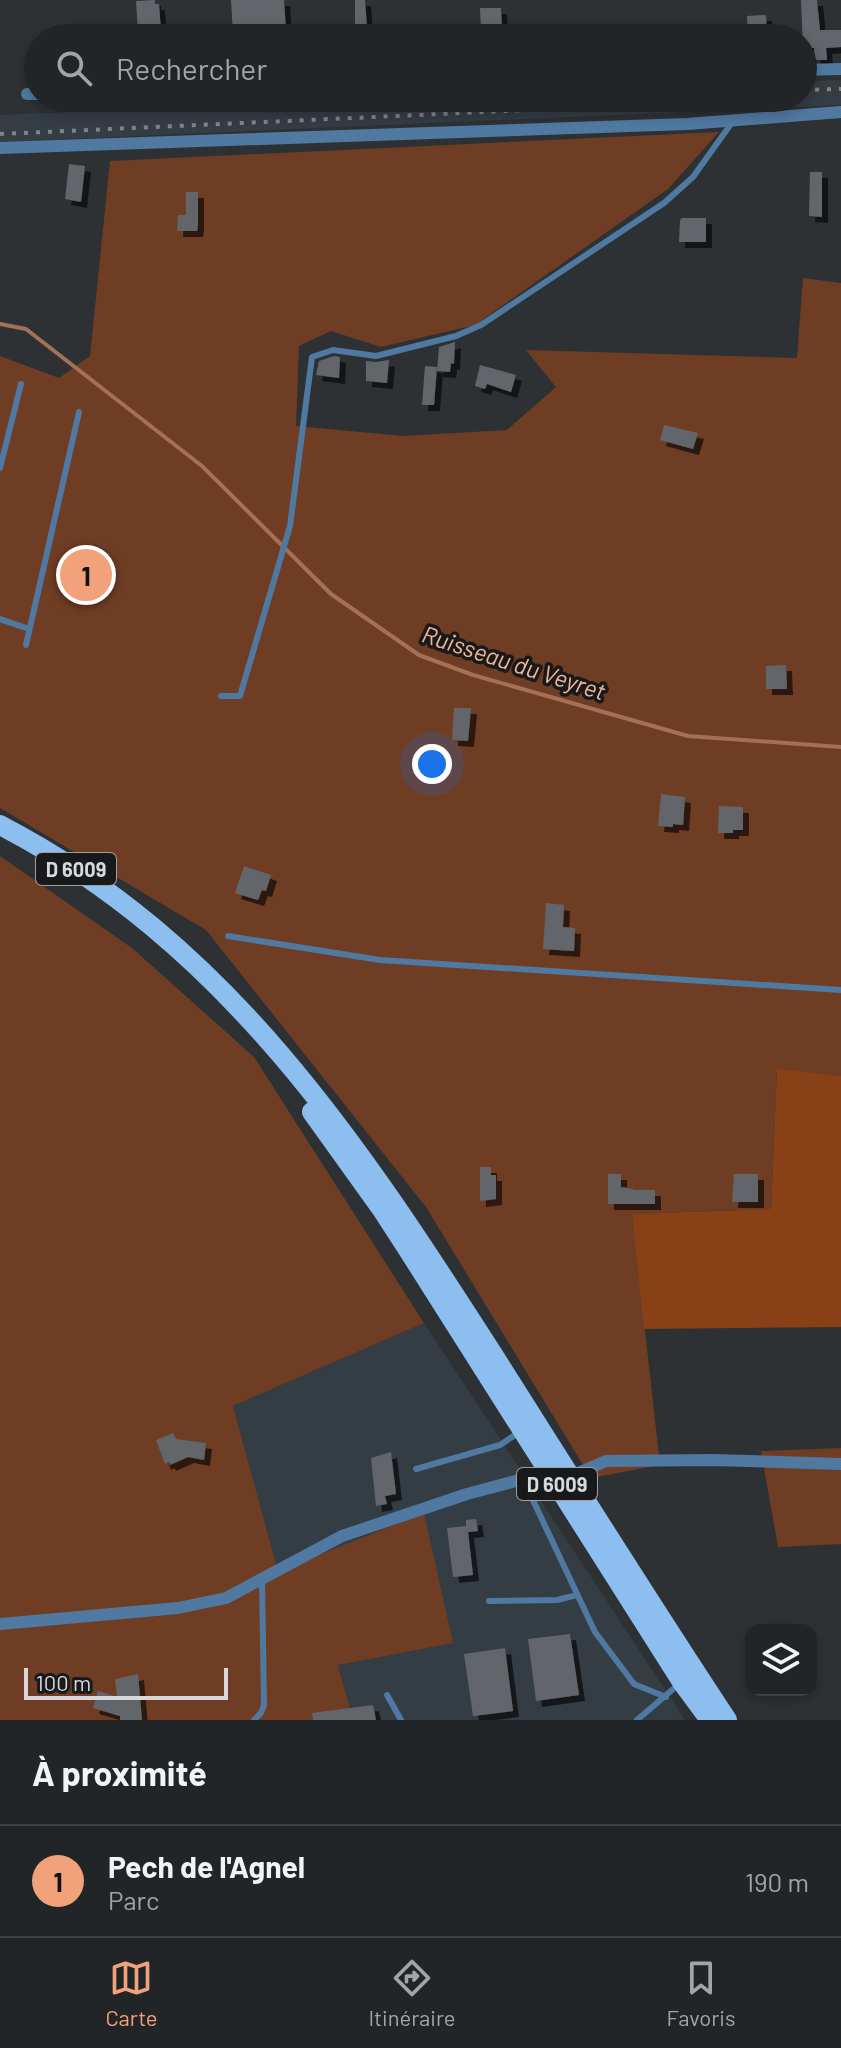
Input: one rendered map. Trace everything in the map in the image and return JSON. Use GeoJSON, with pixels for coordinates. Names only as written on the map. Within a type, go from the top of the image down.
{"type":"FeatureCollection","features":[{"type":"Feature","properties":{"kind":"main road","name":"D 6009"},"geometry":{"type":"LineString","coordinates":[[0,825],[67,863],[147,921],[199,967],[315,1095],[374,1173],[519,1396],[559,1474],[710,1720]]}},
{"type":"Feature","properties":{"kind":"main road","name":"D 6009"},"geometry":{"type":"LineString","coordinates":[[0,836],[80,885],[135,925],[184,968],[246,1031],[294,1089],[383,1211],[525,1427],[727,1720]]}},
{"type":"Feature","properties":{"kind":"street"},"geometry":{"type":"LineString","coordinates":[[817,70],[841,69]]}},
{"type":"Feature","properties":{"kind":"street"},"geometry":{"type":"LineString","coordinates":[[0,148],[733,121],[841,112]]}},
{"type":"Feature","properties":{"kind":"street"},"geometry":{"type":"LineString","coordinates":[[0,1624],[178,1608],[226,1598],[342,1536],[467,1494],[606,1461],[841,1464]]}},
{"type":"Feature","properties":{"kind":"lane"},"geometry":{"type":"LineString","coordinates":[[221,696],[240,696],[287,537],[312,357],[333,350],[376,356],[456,336],[481,325],[664,203],[693,177],[733,121]]}},
{"type":"Feature","properties":{"kind":"lane"},"geometry":{"type":"LineString","coordinates":[[0,468],[21,384]]}},
{"type":"Feature","properties":{"kind":"lane"},"geometry":{"type":"LineString","coordinates":[[26,645],[79,412]]}},
{"type":"Feature","properties":{"kind":"lane"},"geometry":{"type":"LineString","coordinates":[[0,619],[29,629]]}},
{"type":"Feature","properties":{"kind":"lane"},"geometry":{"type":"LineString","coordinates":[[228,936],[380,960],[841,990]]}},
{"type":"Feature","properties":{"kind":"lane"},"geometry":{"type":"LineString","coordinates":[[416,1469],[500,1445],[525,1427],[519,1396]]}},
{"type":"Feature","properties":{"kind":"lane"},"geometry":{"type":"LineString","coordinates":[[523,1479],[595,1632],[634,1684],[666,1697]]}},
{"type":"Feature","properties":{"kind":"lane"},"geometry":{"type":"LineString","coordinates":[[254,1720],[264,1705],[262,1579]]}},
{"type":"Feature","properties":{"kind":"lane"},"geometry":{"type":"LineString","coordinates":[[489,1601],[557,1600],[577,1595]]}},
{"type":"Feature","properties":{"kind":"lane"},"geometry":{"type":"LineString","coordinates":[[681,1651],[685,1679],[717,1720]]}},
{"type":"Feature","properties":{"kind":"lane"},"geometry":{"type":"LineString","coordinates":[[637,1720],[685,1679]]}},
{"type":"Feature","properties":{"kind":"lane"},"geometry":{"type":"LineString","coordinates":[[387,1695],[401,1720]]}},
{"type":"Feature","properties":{"kind":"shaded area"},"geometry":{"type":"Polygon","coordinates":[[[841,80],[841,105],[817,106],[817,81],[841,80]]]}},
{"type":"Feature","properties":{"kind":"shaded area"},"geometry":{"type":"Polygon","coordinates":[[[72,112],[682,112],[0,142],[0,115],[72,112]]]}},
{"type":"Feature","properties":{"kind":"shaded area"},"geometry":{"type":"Polygon","coordinates":[[[719,132],[668,189],[475,325],[381,347],[331,331],[299,346],[296,426],[403,436],[507,430],[556,387],[526,350],[797,358],[803,278],[841,283],[841,1076],[777,1070],[771,1209],[632,1214],[660,1465],[591,1478],[426,1207],[206,930],[0,808],[0,356],[59,378],[90,356],[110,161],[719,132]]]}},
{"type":"Feature","properties":{"kind":"shaded area"},"geometry":{"type":"Polygon","coordinates":[[[0,856],[132,948],[254,1057],[424,1323],[233,1406],[278,1571],[424,1513],[453,1643],[338,1665],[353,1720],[0,1720],[0,856]]]}},
{"type":"Feature","properties":{"kind":"shaded area"},"geometry":{"type":"Polygon","coordinates":[[[777,1069],[841,1076],[841,1327],[644,1329],[632,1214],[771,1209],[777,1069]]]}},
{"type":"Feature","properties":{"kind":"shaded area"},"geometry":{"type":"Polygon","coordinates":[[[424,1323],[685,1720],[353,1720],[338,1665],[424,1513],[278,1571],[233,1406],[424,1323]]]}},
{"type":"Feature","properties":{"kind":"shaded area"},"geometry":{"type":"Polygon","coordinates":[[[841,1448],[841,1544],[778,1547],[761,1451],[841,1448]]]}},
{"type":"Feature","properties":{"kind":"building"},"geometry":{"type":"Polygon","coordinates":[[[155,0],[155,4],[159,4],[160,24],[137,24],[136,1],[155,0]]]}},
{"type":"Feature","properties":{"kind":"building"},"geometry":{"type":"Polygon","coordinates":[[[231,0],[284,0],[286,24],[232,24],[231,0]]]}},
{"type":"Feature","properties":{"kind":"building"},"geometry":{"type":"Polygon","coordinates":[[[355,0],[365,0],[367,24],[355,24],[355,0]]]}},
{"type":"Feature","properties":{"kind":"building"},"geometry":{"type":"Polygon","coordinates":[[[801,0],[817,0],[820,30],[841,30],[841,47],[826,48],[827,60],[817,60],[817,24],[802,24],[801,0]]]}},
{"type":"Feature","properties":{"kind":"building"},"geometry":{"type":"Polygon","coordinates":[[[480,8],[501,8],[502,24],[481,24],[480,8]]]}},
{"type":"Feature","properties":{"kind":"building"},"geometry":{"type":"Polygon","coordinates":[[[766,15],[766,24],[747,24],[747,16],[766,15]]]}},
{"type":"Feature","properties":{"kind":"building"},"geometry":{"type":"Polygon","coordinates":[[[69,164],[85,166],[81,202],[65,199],[69,164]]]}},
{"type":"Feature","properties":{"kind":"building"},"geometry":{"type":"Polygon","coordinates":[[[810,172],[822,172],[822,217],[809,216],[810,172]]]}},
{"type":"Feature","properties":{"kind":"building"},"geometry":{"type":"Polygon","coordinates":[[[186,192],[198,192],[197,231],[177,231],[178,215],[186,215],[186,192]]]}},
{"type":"Feature","properties":{"kind":"building"},"geometry":{"type":"Polygon","coordinates":[[[682,218],[706,218],[706,242],[679,242],[682,218]]]}},
{"type":"Feature","properties":{"kind":"building"},"geometry":{"type":"Polygon","coordinates":[[[455,342],[454,364],[451,363],[450,372],[437,371],[439,347],[455,342]]]}},
{"type":"Feature","properties":{"kind":"building"},"geometry":{"type":"Polygon","coordinates":[[[340,357],[339,378],[316,375],[319,361],[340,357]]]}},
{"type":"Feature","properties":{"kind":"building"},"geometry":{"type":"Polygon","coordinates":[[[389,360],[387,383],[366,381],[366,361],[389,360]]]}},
{"type":"Feature","properties":{"kind":"building"},"geometry":{"type":"Polygon","coordinates":[[[480,365],[516,375],[511,392],[487,384],[485,389],[475,386],[480,365]]]}},
{"type":"Feature","properties":{"kind":"building"},"geometry":{"type":"Polygon","coordinates":[[[425,366],[437,367],[434,405],[422,405],[425,366]]]}},
{"type":"Feature","properties":{"kind":"building"},"geometry":{"type":"Polygon","coordinates":[[[664,425],[698,433],[693,449],[660,440],[664,425]]]}},
{"type":"Feature","properties":{"kind":"building"},"geometry":{"type":"Polygon","coordinates":[[[786,665],[787,689],[766,689],[766,666],[786,665]]]}},
{"type":"Feature","properties":{"kind":"building"},"geometry":{"type":"Polygon","coordinates":[[[454,708],[471,708],[468,741],[452,740],[454,708]]]}},
{"type":"Feature","properties":{"kind":"building"},"geometry":{"type":"Polygon","coordinates":[[[661,794],[685,797],[683,825],[658,826],[661,794]]]}},
{"type":"Feature","properties":{"kind":"building"},"geometry":{"type":"Polygon","coordinates":[[[719,806],[743,807],[743,830],[718,833],[719,806]]]}},
{"type":"Feature","properties":{"kind":"building"},"geometry":{"type":"Polygon","coordinates":[[[244,866],[271,875],[266,891],[262,890],[258,900],[235,893],[244,866]]]}},
{"type":"Feature","properties":{"kind":"building"},"geometry":{"type":"Polygon","coordinates":[[[546,903],[564,905],[563,927],[575,928],[574,951],[543,949],[546,903]]]}},
{"type":"Feature","properties":{"kind":"building"},"geometry":{"type":"Polygon","coordinates":[[[480,1167],[491,1167],[491,1175],[496,1175],[496,1199],[480,1201],[480,1167]]]}},
{"type":"Feature","properties":{"kind":"building"},"geometry":{"type":"Polygon","coordinates":[[[608,1174],[621,1174],[621,1187],[655,1190],[655,1204],[608,1204],[608,1174]]]}},
{"type":"Feature","properties":{"kind":"building"},"geometry":{"type":"Polygon","coordinates":[[[734,1174],[758,1174],[758,1202],[732,1202],[734,1174]]]}},
{"type":"Feature","properties":{"kind":"building"},"geometry":{"type":"Polygon","coordinates":[[[173,1433],[176,1439],[206,1443],[204,1460],[188,1457],[170,1465],[169,1462],[165,1464],[156,1440],[173,1433]]]}},
{"type":"Feature","properties":{"kind":"building"},"geometry":{"type":"Polygon","coordinates":[[[391,1452],[396,1494],[385,1496],[387,1504],[376,1506],[371,1458],[391,1452]]]}},
{"type":"Feature","properties":{"kind":"building"},"geometry":{"type":"Polygon","coordinates":[[[476,1519],[478,1531],[468,1532],[473,1575],[453,1577],[447,1528],[466,1526],[466,1520],[476,1519]]]}},
{"type":"Feature","properties":{"kind":"building"},"geometry":{"type":"Polygon","coordinates":[[[570,1634],[579,1695],[536,1701],[528,1639],[570,1634]]]}},
{"type":"Feature","properties":{"kind":"building"},"geometry":{"type":"Polygon","coordinates":[[[505,1648],[513,1711],[473,1716],[464,1654],[505,1648]]]}},
{"type":"Feature","properties":{"kind":"building"},"geometry":{"type":"Polygon","coordinates":[[[138,1674],[142,1720],[120,1720],[120,1716],[93,1708],[98,1691],[117,1697],[115,1679],[138,1674]]]}},
{"type":"Feature","properties":{"kind":"building"},"geometry":{"type":"Polygon","coordinates":[[[373,1705],[376,1720],[313,1720],[312,1713],[373,1705]]]}},
{"type":"Feature","properties":{"kind":"waterway","name":"Ruisseau du Veyret"},"geometry":{"type":"LineString","coordinates":[[0,324],[26,329],[202,466],[331,594],[419,655],[473,675],[688,736],[841,747]]}},
{"type":"Feature","properties":{"kind":"railway"},"geometry":{"type":"LineString","coordinates":[[817,90],[841,89]]}},
{"type":"Feature","properties":{"kind":"railway"},"geometry":{"type":"LineString","coordinates":[[0,134],[483,112]]}},
{"type":"Feature","properties":{"kind":"place","name":"Pech de l'Agnel"},"geometry":{"type":"Point","coordinates":[86,575]}}]}
